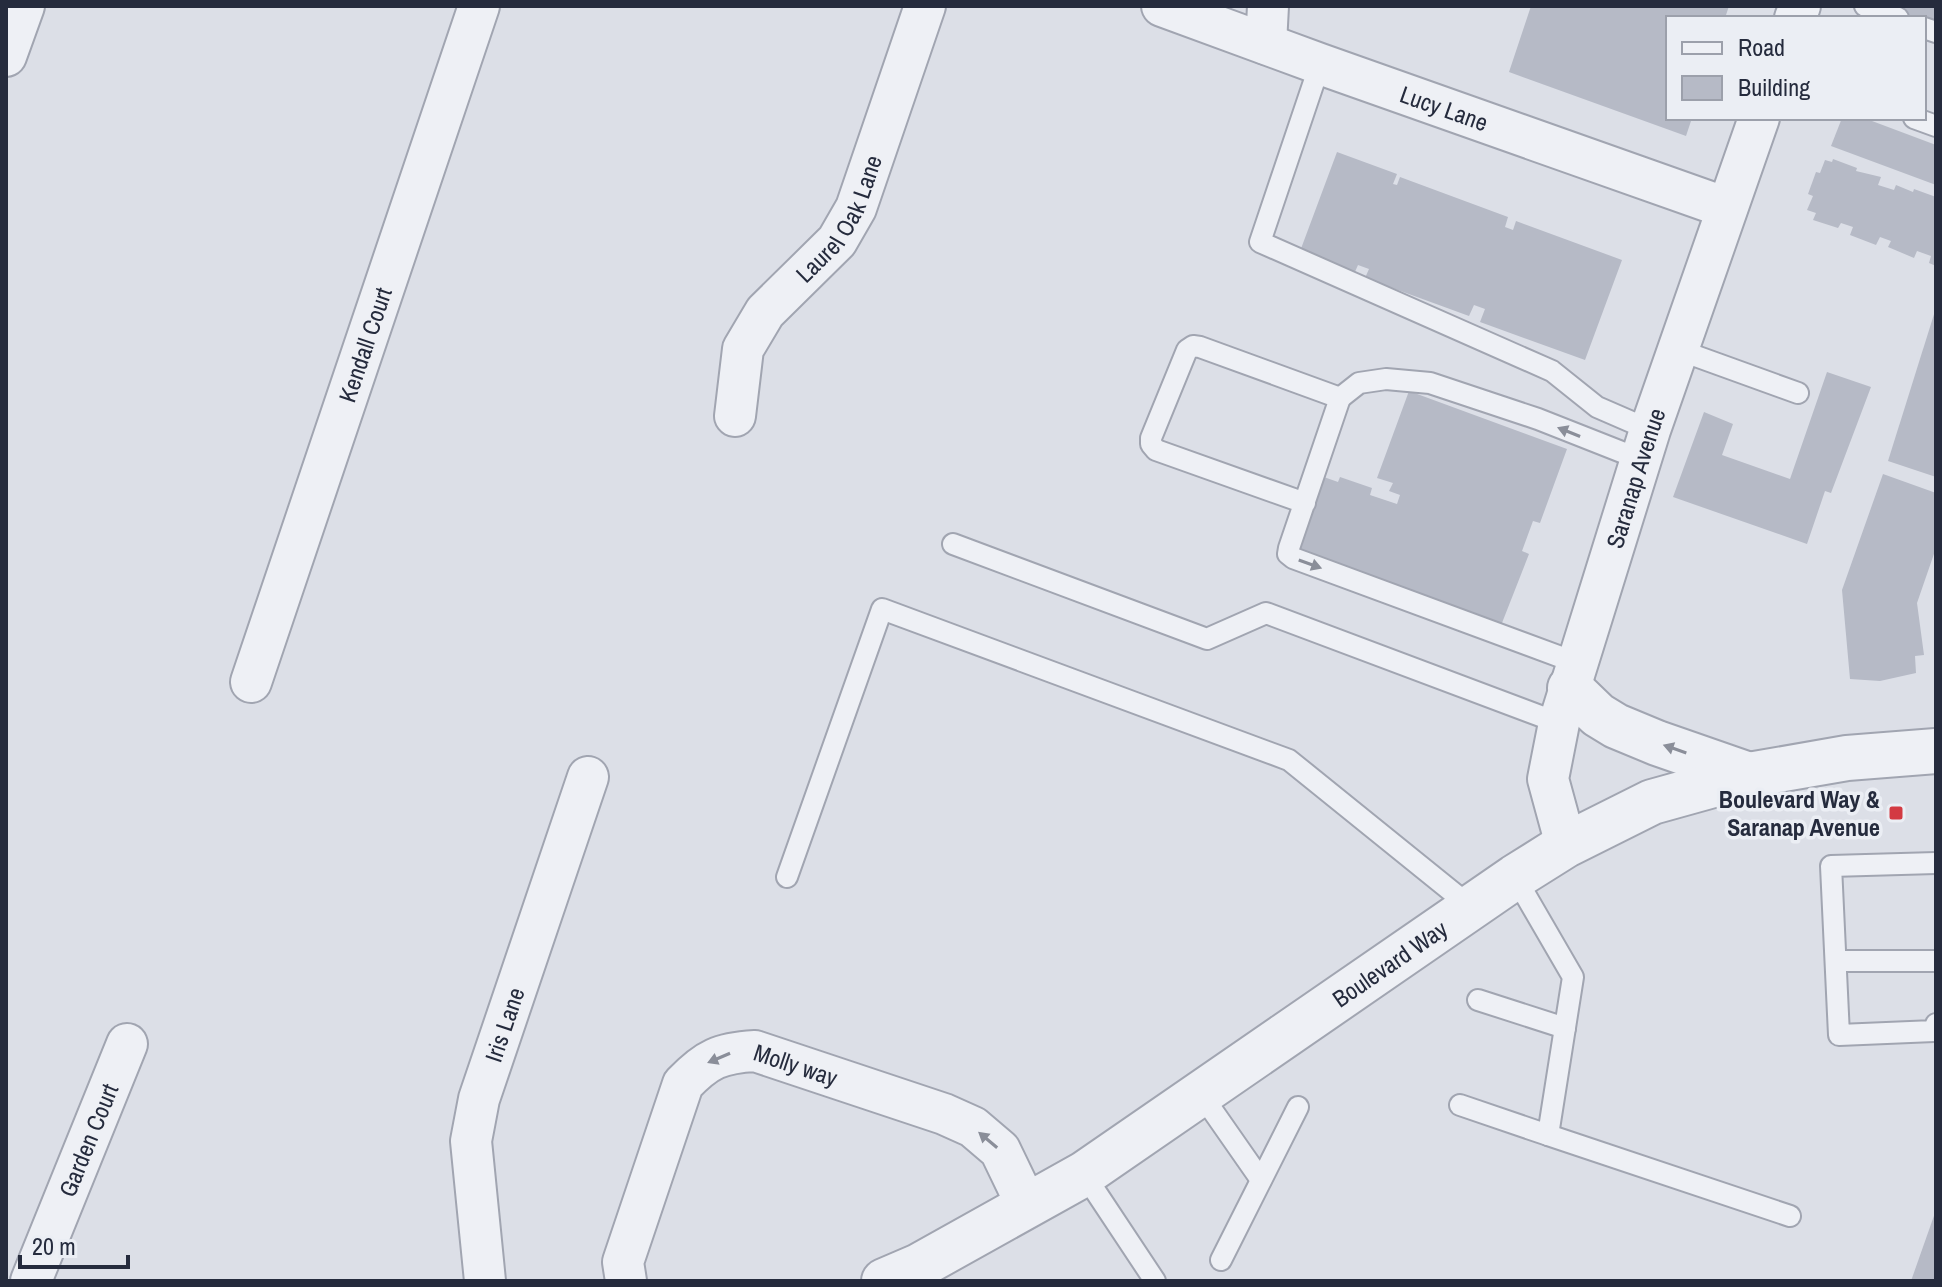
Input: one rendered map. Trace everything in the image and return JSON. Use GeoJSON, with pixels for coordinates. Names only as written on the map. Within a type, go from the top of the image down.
{"type":"FeatureCollection","features":[{"type":"Feature","properties":{"kind":"street"},"geometry":{"type":"LineString","coordinates":[[6,56],[24,6]]}},
{"type":"Feature","properties":{"kind":"street","name":"Kendall Court"},"geometry":{"type":"LineString","coordinates":[[251,682],[479,6]]}},
{"type":"Feature","properties":{"kind":"street","name":"Laurel Oak Lane"},"geometry":{"type":"LineString","coordinates":[[735,416],[743,349],[765,312],[837,241],[856,208],[925,6]]}},
{"type":"Feature","properties":{"kind":"street","name":"Lucy Lane"},"geometry":{"type":"LineString","coordinates":[[1162,6],[1267,25],[1320,64],[1727,208]]}},
{"type":"Feature","properties":{"kind":"street","name":"Saranap Avenue"},"geometry":{"type":"LineString","coordinates":[[1566,845],[1548,779],[1569,691],[1646,445],[1758,120]]}},
{"type":"Feature","properties":{"kind":"street"},"geometry":{"type":"LineString","coordinates":[[1569,691],[1616,726],[1749,775]]}},
{"type":"Feature","properties":{"kind":"street","name":"Boulevard Way"},"geometry":{"type":"LineString","coordinates":[[884,1281],[919,1266],[1084,1174],[1566,845],[1652,802],[1749,775],[1847,758],[1936,751]]}},
{"type":"Feature","properties":{"kind":"street","name":"Iris Lane"},"geometry":{"type":"LineString","coordinates":[[485,1281],[471,1141],[479,1099],[588,777]]}},
{"type":"Feature","properties":{"kind":"street","name":"Garden Court"},"geometry":{"type":"LineString","coordinates":[[31,1281],[127,1044]]}},
{"type":"Feature","properties":{"kind":"street","name":"Molly way"},"geometry":{"type":"LineString","coordinates":[[626,1281],[623,1262],[683,1084],[701,1065],[730,1052],[755,1051],[944,1114],[973,1127],[1000,1150],[1027,1206]]}},
{"type":"Feature","properties":{"kind":"lane"},"geometry":{"type":"LineString","coordinates":[[1865,6],[1892,16]]}},
{"type":"Feature","properties":{"kind":"lane"},"geometry":{"type":"LineString","coordinates":[[1320,64],[1260,242],[1552,371],[1646,445]]}},
{"type":"Feature","properties":{"kind":"lane"},"geometry":{"type":"LineString","coordinates":[[1305,503],[1156,450],[1151,438],[1187,350],[1193,346],[1340,398]]}},
{"type":"Feature","properties":{"kind":"lane"},"geometry":{"type":"LineString","coordinates":[[1679,350],[1798,393]]}},
{"type":"Feature","properties":{"kind":"lane"},"geometry":{"type":"LineString","coordinates":[[1569,691],[1293,558],[1288,554],[1289,548],[1340,398],[1359,383],[1386,379],[1430,383],[1538,419],[1646,445]]}},
{"type":"Feature","properties":{"kind":"lane"},"geometry":{"type":"LineString","coordinates":[[953,544],[1207,639],[1266,613],[1569,691]]}},
{"type":"Feature","properties":{"kind":"lane"},"geometry":{"type":"LineString","coordinates":[[787,877],[882,609],[1289,760],[1471,907]]}},
{"type":"Feature","properties":{"kind":"lane"},"geometry":{"type":"LineString","coordinates":[[1936,863],[1831,866],[1839,1035],[1934,1031],[1936,1024]]}},
{"type":"Feature","properties":{"kind":"lane"},"geometry":{"type":"LineString","coordinates":[[1515,877],[1573,977],[1548,1135]]}},
{"type":"Feature","properties":{"kind":"lane"},"geometry":{"type":"LineString","coordinates":[[1836,961],[1936,961]]}},
{"type":"Feature","properties":{"kind":"lane"},"geometry":{"type":"LineString","coordinates":[[1478,1000],[1565,1028]]}},
{"type":"Feature","properties":{"kind":"lane"},"geometry":{"type":"LineString","coordinates":[[1201,1094],[1261,1180]]}},
{"type":"Feature","properties":{"kind":"lane"},"geometry":{"type":"LineString","coordinates":[[1460,1105],[1790,1216]]}},
{"type":"Feature","properties":{"kind":"lane"},"geometry":{"type":"LineString","coordinates":[[1221,1260],[1298,1107]]}},
{"type":"Feature","properties":{"kind":"lane"},"geometry":{"type":"LineString","coordinates":[[1084,1174],[1155,1281]]}},
{"type":"Feature","properties":{"kind":"building"},"geometry":{"type":"Polygon","coordinates":[[[1531,6],[1729,6],[1726,16],[1666,16],[1666,120],[1691,120],[1686,136],[1509,72],[1531,6]]]}},
{"type":"Feature","properties":{"kind":"building"},"geometry":{"type":"Polygon","coordinates":[[[1879,6],[1936,6],[1936,27],[1926,24],[1926,16],[1905,16],[1879,6]]]}},
{"type":"Feature","properties":{"kind":"building"},"geometry":{"type":"Polygon","coordinates":[[[1841,120],[1869,120],[1936,145],[1936,185],[1831,146],[1841,120]]]}},
{"type":"Feature","properties":{"kind":"building"},"geometry":{"type":"Polygon","coordinates":[[[1337,152],[1397,174],[1393,184],[1397,185],[1400,177],[1508,217],[1505,227],[1513,230],[1516,221],[1622,260],[1585,360],[1480,322],[1485,309],[1474,305],[1469,316],[1365,278],[1369,269],[1358,265],[1354,274],[1299,254],[1337,152]]]}},
{"type":"Feature","properties":{"kind":"building"},"geometry":{"type":"Polygon","coordinates":[[[1833,159],[1857,168],[1856,171],[1881,177],[1878,185],[1894,190],[1896,185],[1936,197],[1936,266],[1929,263],[1931,256],[1917,251],[1914,258],[1888,247],[1891,241],[1880,237],[1876,245],[1850,235],[1853,227],[1841,223],[1838,228],[1813,220],[1816,213],[1807,210],[1813,196],[1808,194],[1816,172],[1820,173],[1825,160],[1832,162],[1833,159]]]}},
{"type":"Feature","properties":{"kind":"building"},"geometry":{"type":"Polygon","coordinates":[[[1936,312],[1936,477],[1888,461],[1936,312]]]}},
{"type":"Feature","properties":{"kind":"building"},"geometry":{"type":"Polygon","coordinates":[[[1827,372],[1871,387],[1831,493],[1825,491],[1807,544],[1673,497],[1704,412],[1733,424],[1722,455],[1790,479],[1827,372]]]}},
{"type":"Feature","properties":{"kind":"building"},"geometry":{"type":"Polygon","coordinates":[[[1409,391],[1567,449],[1540,523],[1533,521],[1522,551],[1529,554],[1500,628],[1294,550],[1321,476],[1338,482],[1340,477],[1372,488],[1370,495],[1397,504],[1400,495],[1389,491],[1393,483],[1377,478],[1409,391]]]}},
{"type":"Feature","properties":{"kind":"building"},"geometry":{"type":"Polygon","coordinates":[[[1883,474],[1936,493],[1936,548],[1917,603],[1924,655],[1915,656],[1916,673],[1880,681],[1850,679],[1842,590],[1883,474]]]}},
{"type":"Feature","properties":{"kind":"building"},"geometry":{"type":"Polygon","coordinates":[[[1936,1210],[1936,1281],[1911,1281],[1936,1210]]]}},
{"type":"Feature","properties":{"kind":"place","name":"Boulevard Way & Saranap Avenue"},"geometry":{"type":"Point","coordinates":[1896,813]}}]}
